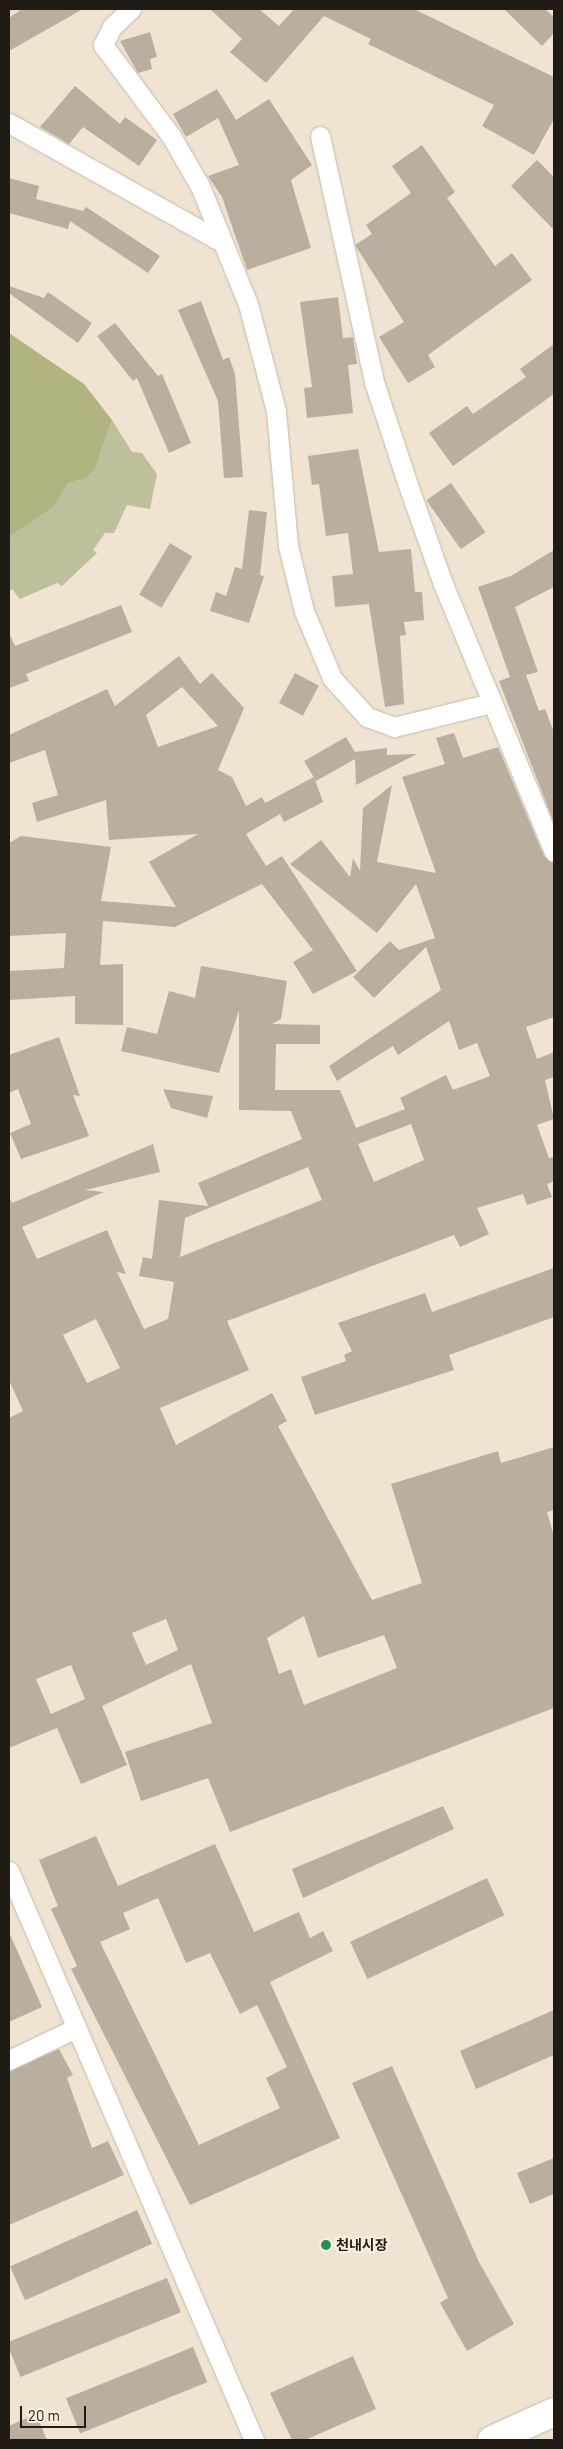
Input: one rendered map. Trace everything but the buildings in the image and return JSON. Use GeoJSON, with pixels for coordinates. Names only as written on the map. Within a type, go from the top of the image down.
{"type":"FeatureCollection","features":[{"type":"Feature","properties":{"kind":"main road"},"geometry":{"type":"LineString","coordinates":[[492,2440],[554,2412]]}},
{"type":"Feature","properties":{"kind":"street"},"geometry":{"type":"LineString","coordinates":[[131,9],[112,27],[103,45],[171,136],[200,186],[220,242],[248,304],[266,362],[276,411],[288,546],[304,611],[332,678],[367,717],[394,727],[491,703]]}},
{"type":"Feature","properties":{"kind":"street"},"geometry":{"type":"LineString","coordinates":[[9,123],[220,242]]}},
{"type":"Feature","properties":{"kind":"street"},"geometry":{"type":"LineString","coordinates":[[320,136],[374,382],[443,584],[554,852]]}},
{"type":"Feature","properties":{"kind":"street"},"geometry":{"type":"LineString","coordinates":[[9,1871],[254,2440]]}},
{"type":"Feature","properties":{"kind":"street"},"geometry":{"type":"LineString","coordinates":[[9,2060],[76,2028]]}},
{"type":"Feature","properties":{"kind":"green space"},"geometry":{"type":"Polygon","coordinates":[[[9,333],[84,384],[112,420],[95,469],[84,479],[68,483],[54,507],[9,537],[9,333]]]}},
{"type":"Feature","properties":{"kind":"green space"},"geometry":{"type":"Polygon","coordinates":[[[112,420],[132,452],[142,453],[157,474],[150,509],[127,505],[114,533],[105,533],[93,550],[97,553],[62,586],[57,583],[20,599],[12,589],[9,591],[9,537],[54,507],[68,483],[84,479],[100,455],[112,420]]]}},
{"type":"Feature","properties":{"kind":"place","name":"천내시장"},"geometry":{"type":"Point","coordinates":[326,2245]}}]}
